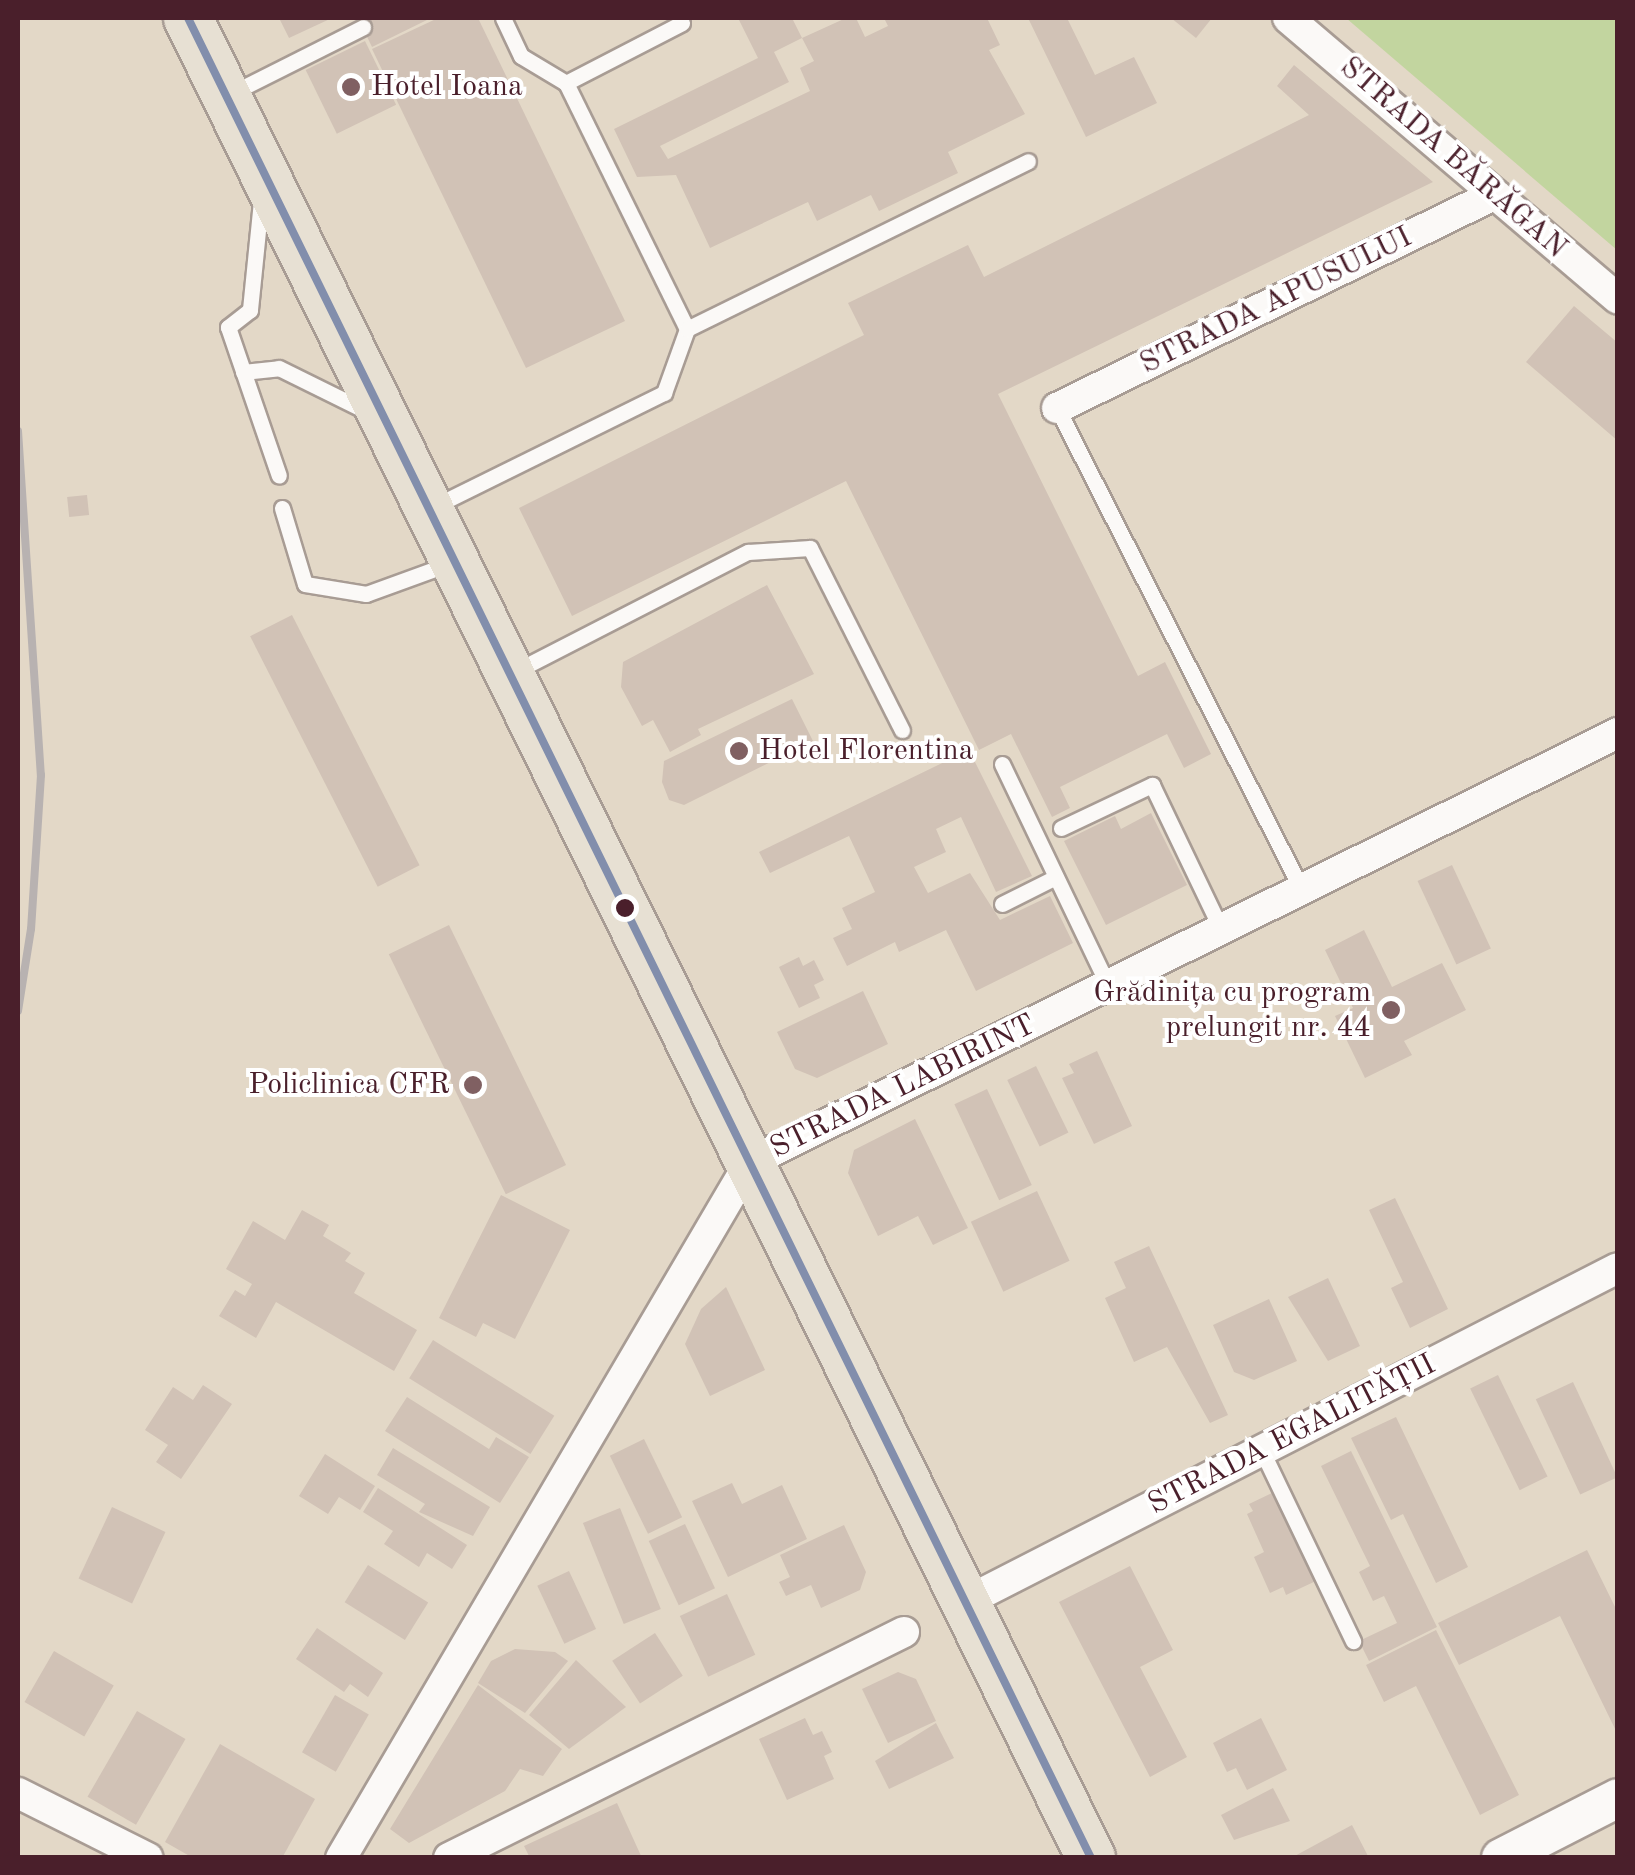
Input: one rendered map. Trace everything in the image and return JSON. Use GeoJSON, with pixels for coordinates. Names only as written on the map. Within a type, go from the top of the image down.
{"type":"FeatureCollection","features":[{"type":"Feature","properties":{"kind":"main road"},"geometry":{"type":"LineString","coordinates":[[188,18],[1091,1858]]}},
{"type":"Feature","properties":{"kind":"street","name":"STRADA BĂRĂGAN"},"geometry":{"type":"LineString","coordinates":[[1288,18],[1618,299]]}},
{"type":"Feature","properties":{"kind":"street","name":"STRADA APUSULUI"},"geometry":{"type":"LineString","coordinates":[[1056,408],[1496,194]]}},
{"type":"Feature","properties":{"kind":"street","name":"STRADA LABIRINT"},"geometry":{"type":"LineString","coordinates":[[341,1858],[750,1162],[1618,734]]}},
{"type":"Feature","properties":{"kind":"street","name":"STRADA EGALITĂȚII"},"geometry":{"type":"LineString","coordinates":[[965,1602],[1618,1268]]}},
{"type":"Feature","properties":{"kind":"street"},"geometry":{"type":"LineString","coordinates":[[449,1858],[904,1632]]}},
{"type":"Feature","properties":{"kind":"street"},"geometry":{"type":"LineString","coordinates":[[18,1793],[148,1858]]}},
{"type":"Feature","properties":{"kind":"street"},"geometry":{"type":"LineString","coordinates":[[1501,1858],[1618,1798]]}},
{"type":"Feature","properties":{"kind":"lane"},"geometry":{"type":"LineString","coordinates":[[502,18],[521,56],[566,82],[687,329]]}},
{"type":"Feature","properties":{"kind":"lane"},"geometry":{"type":"LineString","coordinates":[[566,82],[682,23]]}},
{"type":"Feature","properties":{"kind":"lane"},"geometry":{"type":"LineString","coordinates":[[226,95],[363,27]]}},
{"type":"Feature","properties":{"kind":"lane"},"geometry":{"type":"LineString","coordinates":[[429,509],[664,393],[687,329],[1028,161]]}},
{"type":"Feature","properties":{"kind":"lane"},"geometry":{"type":"LineString","coordinates":[[264,172],[250,310],[228,328],[279,476]]}},
{"type":"Feature","properties":{"kind":"lane"},"geometry":{"type":"LineString","coordinates":[[243,372],[280,368],[386,422]]}},
{"type":"Feature","properties":{"kind":"lane"},"geometry":{"type":"LineString","coordinates":[[1056,408],[1302,890]]}},
{"type":"Feature","properties":{"kind":"lane"},"geometry":{"type":"LineString","coordinates":[[282,508],[305,584],[366,594],[455,561]]}},
{"type":"Feature","properties":{"kind":"lane"},"geometry":{"type":"LineString","coordinates":[[510,674],[748,552],[810,548],[902,730]]}},
{"type":"Feature","properties":{"kind":"lane"},"geometry":{"type":"LineString","coordinates":[[1002,764],[1108,986]]}},
{"type":"Feature","properties":{"kind":"lane"},"geometry":{"type":"LineString","coordinates":[[1061,828],[1152,785],[1221,929]]}},
{"type":"Feature","properties":{"kind":"lane"},"geometry":{"type":"LineString","coordinates":[[1002,904],[1056,877]]}},
{"type":"Feature","properties":{"kind":"lane"},"geometry":{"type":"LineString","coordinates":[[1262,1450],[1353,1641]]}},
{"type":"Feature","properties":{"kind":"green space"},"geometry":{"type":"Polygon","coordinates":[[[1346,18],[1617,18],[1617,250],[1346,18]]]}},
{"type":"Feature","properties":{"kind":"building"},"geometry":{"type":"Polygon","coordinates":[[[279,18],[332,18],[289,38],[279,18]]]}},
{"type":"Feature","properties":{"kind":"building"},"geometry":{"type":"Polygon","coordinates":[[[358,18],[431,18],[372,47],[358,18]]]}},
{"type":"Feature","properties":{"kind":"building"},"geometry":{"type":"Polygon","coordinates":[[[438,18],[478,18],[625,321],[526,368],[372,49],[438,18]]]}},
{"type":"Feature","properties":{"kind":"building"},"geometry":{"type":"Polygon","coordinates":[[[738,18],[792,18],[802,38],[846,18],[856,18],[865,37],[888,26],[884,18],[987,18],[1000,45],[989,50],[1025,114],[948,152],[958,173],[879,211],[871,195],[817,221],[808,202],[710,248],[676,175],[637,177],[614,129],[758,58],[738,18]],[[802,38],[774,52],[789,82],[660,146],[668,159],[810,91],[800,68],[814,61],[802,38]]]}},
{"type":"Feature","properties":{"kind":"building"},"geometry":{"type":"Polygon","coordinates":[[[1028,18],[1067,18],[1095,75],[1134,57],[1157,103],[1086,137],[1028,18]]]}},
{"type":"Feature","properties":{"kind":"building"},"geometry":{"type":"Polygon","coordinates":[[[1171,18],[1212,18],[1196,38],[1171,18]]]}},
{"type":"Feature","properties":{"kind":"building","name":"Hotel Ioana"},"geometry":{"type":"Polygon","coordinates":[[[365,41],[396,105],[337,134],[306,70],[365,41]]]}},
{"type":"Feature","properties":{"kind":"building"},"geometry":{"type":"Polygon","coordinates":[[[1294,65],[1433,182],[998,394],[1138,676],[1165,662],[1211,754],[1184,768],[1167,734],[1060,787],[1070,808],[1052,817],[1011,734],[979,750],[846,481],[572,616],[519,508],[864,335],[848,303],[968,245],[984,277],[1309,115],[1277,86],[1294,65]]]}},
{"type":"Feature","properties":{"kind":"building"},"geometry":{"type":"Polygon","coordinates":[[[1574,306],[1618,343],[1618,441],[1526,362],[1574,306]]]}},
{"type":"Feature","properties":{"kind":"building"},"geometry":{"type":"Polygon","coordinates":[[[87,495],[89,515],[69,517],[67,497],[87,495]]]}},
{"type":"Feature","properties":{"kind":"building"},"geometry":{"type":"Polygon","coordinates":[[[767,585],[814,674],[698,729],[701,735],[670,752],[653,720],[642,726],[621,687],[623,662],[767,585]]]}},
{"type":"Feature","properties":{"kind":"building"},"geometry":{"type":"Polygon","coordinates":[[[292,615],[420,865],[378,887],[250,636],[292,615]]]}},
{"type":"Feature","properties":{"kind":"building","name":"Hotel Florentina"},"geometry":{"type":"Polygon","coordinates":[[[792,699],[813,741],[684,805],[669,800],[662,782],[664,761],[792,699]]]}},
{"type":"Feature","properties":{"kind":"building"},"geometry":{"type":"Polygon","coordinates":[[[969,750],[1032,876],[996,892],[961,817],[936,829],[946,852],[914,867],[928,893],[970,873],[1000,920],[1050,896],[1073,943],[976,991],[946,930],[899,952],[895,942],[847,966],[833,938],[852,929],[842,908],[875,892],[849,836],[770,873],[759,852],[969,750]]]}},
{"type":"Feature","properties":{"kind":"building"},"geometry":{"type":"Polygon","coordinates":[[[1151,813],[1187,885],[1106,925],[1064,841],[1115,816],[1121,829],[1151,813]]]}},
{"type":"Feature","properties":{"kind":"building"},"geometry":{"type":"Polygon","coordinates":[[[1452,865],[1491,948],[1456,964],[1418,881],[1452,865]]]}},
{"type":"Feature","properties":{"kind":"building"},"geometry":{"type":"Polygon","coordinates":[[[449,925],[566,1165],[506,1194],[389,954],[449,925]]]}},
{"type":"Feature","properties":{"kind":"building"},"geometry":{"type":"Polygon","coordinates":[[[1364,930],[1392,987],[1442,963],[1466,1010],[1404,1041],[1412,1055],[1365,1078],[1335,1016],[1353,1008],[1325,950],[1364,930]]]}},
{"type":"Feature","properties":{"kind":"building"},"geometry":{"type":"Polygon","coordinates":[[[799,957],[803,966],[814,960],[824,980],[814,985],[820,998],[799,1008],[779,967],[799,957]]]}},
{"type":"Feature","properties":{"kind":"building"},"geometry":{"type":"Polygon","coordinates":[[[863,991],[888,1044],[817,1078],[795,1069],[777,1032],[863,991]]]}},
{"type":"Feature","properties":{"kind":"building"},"geometry":{"type":"Polygon","coordinates":[[[1097,1051],[1132,1126],[1094,1144],[1062,1078],[1074,1073],[1069,1064],[1097,1051]]]}},
{"type":"Feature","properties":{"kind":"building"},"geometry":{"type":"Polygon","coordinates":[[[1036,1066],[1068,1133],[1040,1147],[1007,1080],[1036,1066]]]}},
{"type":"Feature","properties":{"kind":"building"},"geometry":{"type":"Polygon","coordinates":[[[987,1089],[1032,1185],[999,1200],[954,1104],[987,1089]]]}},
{"type":"Feature","properties":{"kind":"building"},"geometry":{"type":"Polygon","coordinates":[[[915,1119],[968,1228],[933,1245],[918,1216],[878,1236],[848,1173],[854,1150],[915,1119]]]}},
{"type":"Feature","properties":{"kind":"building"},"geometry":{"type":"Polygon","coordinates":[[[1037,1191],[1070,1261],[1003,1292],[971,1222],[1037,1191]]]}},
{"type":"Feature","properties":{"kind":"building"},"geometry":{"type":"Polygon","coordinates":[[[501,1195],[570,1230],[515,1339],[483,1323],[476,1337],[439,1318],[501,1195]]]}},
{"type":"Feature","properties":{"kind":"building"},"geometry":{"type":"Polygon","coordinates":[[[1395,1198],[1448,1309],[1410,1328],[1391,1288],[1403,1282],[1369,1210],[1395,1198]]]}},
{"type":"Feature","properties":{"kind":"building"},"geometry":{"type":"Polygon","coordinates":[[[302,1210],[329,1225],[323,1236],[351,1253],[345,1261],[365,1273],[354,1293],[417,1330],[394,1371],[276,1302],[256,1338],[219,1316],[235,1290],[245,1296],[252,1284],[226,1269],[253,1221],[285,1240],[302,1210]]]}},
{"type":"Feature","properties":{"kind":"building"},"geometry":{"type":"Polygon","coordinates":[[[1149,1246],[1228,1415],[1210,1423],[1167,1347],[1134,1362],[1105,1298],[1126,1288],[1114,1262],[1149,1246]]]}},
{"type":"Feature","properties":{"kind":"building"},"geometry":{"type":"Polygon","coordinates":[[[1328,1278],[1360,1346],[1328,1361],[1288,1297],[1328,1278]]]}},
{"type":"Feature","properties":{"kind":"building"},"geometry":{"type":"Polygon","coordinates":[[[726,1287],[765,1370],[710,1396],[685,1344],[701,1309],[726,1287]]]}},
{"type":"Feature","properties":{"kind":"building"},"geometry":{"type":"Polygon","coordinates":[[[1269,1299],[1297,1361],[1254,1380],[1234,1372],[1213,1325],[1269,1299]]]}},
{"type":"Feature","properties":{"kind":"building"},"geometry":{"type":"Polygon","coordinates":[[[433,1340],[554,1416],[530,1454],[409,1378],[433,1340]]]}},
{"type":"Feature","properties":{"kind":"building"},"geometry":{"type":"Polygon","coordinates":[[[1498,1375],[1548,1477],[1520,1490],[1470,1389],[1498,1375]]]}},
{"type":"Feature","properties":{"kind":"building"},"geometry":{"type":"Polygon","coordinates":[[[1573,1382],[1617,1477],[1580,1494],[1536,1399],[1573,1382]]]}},
{"type":"Feature","properties":{"kind":"building"},"geometry":{"type":"Polygon","coordinates":[[[203,1385],[232,1404],[181,1479],[156,1462],[168,1445],[145,1430],[173,1387],[193,1400],[203,1385]]]}},
{"type":"Feature","properties":{"kind":"building"},"geometry":{"type":"Polygon","coordinates":[[[407,1397],[489,1449],[496,1437],[529,1457],[500,1503],[385,1431],[407,1397]]]}},
{"type":"Feature","properties":{"kind":"building"},"geometry":{"type":"Polygon","coordinates":[[[1396,1417],[1468,1567],[1436,1583],[1403,1514],[1391,1520],[1351,1438],[1396,1417]]]}},
{"type":"Feature","properties":{"kind":"building"},"geometry":{"type":"Polygon","coordinates":[[[644,1439],[682,1517],[648,1534],[610,1456],[644,1439]]]}},
{"type":"Feature","properties":{"kind":"building"},"geometry":{"type":"Polygon","coordinates":[[[393,1448],[490,1507],[473,1536],[419,1512],[425,1504],[377,1475],[393,1448]]]}},
{"type":"Feature","properties":{"kind":"building"},"geometry":{"type":"Polygon","coordinates":[[[1351,1451],[1437,1627],[1369,1661],[1359,1641],[1397,1623],[1384,1596],[1373,1601],[1359,1572],[1370,1566],[1321,1466],[1351,1451]]]}},
{"type":"Feature","properties":{"kind":"building"},"geometry":{"type":"Polygon","coordinates":[[[325,1454],[375,1486],[360,1510],[339,1497],[328,1514],[299,1496],[325,1454]]]}},
{"type":"Feature","properties":{"kind":"building"},"geometry":{"type":"Polygon","coordinates":[[[732,1483],[742,1504],[782,1485],[807,1539],[728,1577],[692,1501],[732,1483]]]}},
{"type":"Feature","properties":{"kind":"building"},"geometry":{"type":"Polygon","coordinates":[[[378,1488],[467,1545],[452,1569],[427,1553],[419,1567],[384,1544],[393,1531],[363,1512],[378,1488]]]}},
{"type":"Feature","properties":{"kind":"building"},"geometry":{"type":"Polygon","coordinates":[[[1276,1491],[1318,1580],[1286,1595],[1283,1587],[1270,1593],[1254,1557],[1264,1552],[1247,1514],[1253,1511],[1249,1504],[1276,1491]]]}},
{"type":"Feature","properties":{"kind":"building"},"geometry":{"type":"Polygon","coordinates":[[[112,1507],[165,1532],[132,1604],[79,1579],[112,1507]]]}},
{"type":"Feature","properties":{"kind":"building"},"geometry":{"type":"Polygon","coordinates":[[[620,1508],[661,1609],[624,1624],[583,1523],[620,1508]]]}},
{"type":"Feature","properties":{"kind":"building"},"geometry":{"type":"Polygon","coordinates":[[[685,1524],[715,1588],[679,1605],[649,1541],[685,1524]]]}},
{"type":"Feature","properties":{"kind":"building"},"geometry":{"type":"Polygon","coordinates":[[[844,1525],[866,1572],[860,1590],[821,1608],[811,1585],[786,1596],[779,1582],[790,1577],[780,1555],[844,1525]]]}},
{"type":"Feature","properties":{"kind":"building"},"geometry":{"type":"Polygon","coordinates":[[[1587,1550],[1618,1613],[1618,1735],[1560,1616],[1459,1665],[1438,1623],[1587,1550]]]}},
{"type":"Feature","properties":{"kind":"building"},"geometry":{"type":"Polygon","coordinates":[[[368,1565],[428,1603],[405,1640],[345,1602],[368,1565]]]}},
{"type":"Feature","properties":{"kind":"building"},"geometry":{"type":"Polygon","coordinates":[[[1130,1566],[1173,1650],[1140,1667],[1187,1757],[1150,1777],[1059,1602],[1130,1566]]]}},
{"type":"Feature","properties":{"kind":"building"},"geometry":{"type":"Polygon","coordinates":[[[569,1571],[596,1629],[564,1644],[537,1586],[569,1571]]]}},
{"type":"Feature","properties":{"kind":"building"},"geometry":{"type":"Polygon","coordinates":[[[727,1594],[755,1655],[708,1677],[680,1616],[727,1594]]]}},
{"type":"Feature","properties":{"kind":"building"},"geometry":{"type":"Polygon","coordinates":[[[317,1628],[383,1673],[368,1697],[350,1684],[344,1692],[296,1659],[317,1628]]]}},
{"type":"Feature","properties":{"kind":"building"},"geometry":{"type":"Polygon","coordinates":[[[1436,1630],[1519,1795],[1480,1815],[1416,1686],[1384,1702],[1366,1665],[1436,1630]]]}},
{"type":"Feature","properties":{"kind":"building"},"geometry":{"type":"Polygon","coordinates":[[[655,1633],[683,1676],[640,1704],[612,1661],[655,1633]]]}},
{"type":"Feature","properties":{"kind":"building"},"geometry":{"type":"Polygon","coordinates":[[[515,1649],[555,1652],[568,1661],[525,1713],[478,1683],[491,1661],[515,1649]]]}},
{"type":"Feature","properties":{"kind":"building"},"geometry":{"type":"Polygon","coordinates":[[[54,1651],[114,1686],[84,1737],[24,1702],[54,1651]]]}},
{"type":"Feature","properties":{"kind":"building"},"geometry":{"type":"Polygon","coordinates":[[[576,1660],[626,1707],[569,1749],[529,1715],[576,1660]]]}},
{"type":"Feature","properties":{"kind":"building"},"geometry":{"type":"Polygon","coordinates":[[[898,1672],[916,1679],[936,1721],[888,1743],[862,1689],[898,1672]]]}},
{"type":"Feature","properties":{"kind":"building"},"geometry":{"type":"Polygon","coordinates":[[[478,1685],[562,1749],[543,1776],[520,1769],[505,1791],[409,1843],[390,1829],[478,1685]]]}},
{"type":"Feature","properties":{"kind":"building"},"geometry":{"type":"Polygon","coordinates":[[[335,1695],[369,1714],[336,1772],[302,1752],[335,1695]]]}},
{"type":"Feature","properties":{"kind":"building"},"geometry":{"type":"Polygon","coordinates":[[[137,1711],[185,1739],[136,1825],[88,1797],[137,1711]]]}},
{"type":"Feature","properties":{"kind":"building"},"geometry":{"type":"Polygon","coordinates":[[[805,1718],[813,1735],[822,1731],[832,1752],[824,1756],[834,1779],[787,1800],[759,1739],[805,1718]]]}},
{"type":"Feature","properties":{"kind":"building"},"geometry":{"type":"Polygon","coordinates":[[[1261,1718],[1287,1770],[1247,1790],[1236,1768],[1227,1772],[1213,1743],[1261,1718]]]}},
{"type":"Feature","properties":{"kind":"building"},"geometry":{"type":"Polygon","coordinates":[[[936,1723],[954,1758],[889,1789],[875,1761],[936,1723]]]}},
{"type":"Feature","properties":{"kind":"building"},"geometry":{"type":"Polygon","coordinates":[[[220,1744],[315,1799],[282,1858],[193,1858],[165,1842],[220,1744]]]}},
{"type":"Feature","properties":{"kind":"building"},"geometry":{"type":"Polygon","coordinates":[[[1273,1788],[1290,1821],[1234,1840],[1221,1815],[1273,1788]]]}},
{"type":"Feature","properties":{"kind":"building"},"geometry":{"type":"Polygon","coordinates":[[[617,1803],[642,1858],[530,1858],[524,1846],[617,1803]]]}},
{"type":"Feature","properties":{"kind":"building"},"geometry":{"type":"Polygon","coordinates":[[[1352,1825],[1369,1858],[1291,1858],[1352,1825]]]}},
{"type":"Feature","properties":{"kind":"railway"},"geometry":{"type":"LineString","coordinates":[[18,431],[41,775],[31,929],[18,1011]]}},
{"type":"Feature","properties":{"kind":"transit line"},"geometry":{"type":"LineString","coordinates":[[188,18],[1091,1858]]}},
{"type":"Feature","properties":{"kind":"place","name":"Hotel Ioana"},"geometry":{"type":"Point","coordinates":[351,87]}},
{"type":"Feature","properties":{"kind":"place","name":"Hotel Florentina"},"geometry":{"type":"Point","coordinates":[739,751]}},
{"type":"Feature","properties":{"kind":"place","name":"Grădinița cu program prelungit nr. 44"},"geometry":{"type":"Point","coordinates":[1391,1010]}},
{"type":"Feature","properties":{"kind":"place","name":"Policlinica CFR"},"geometry":{"type":"Point","coordinates":[473,1085]}}]}
